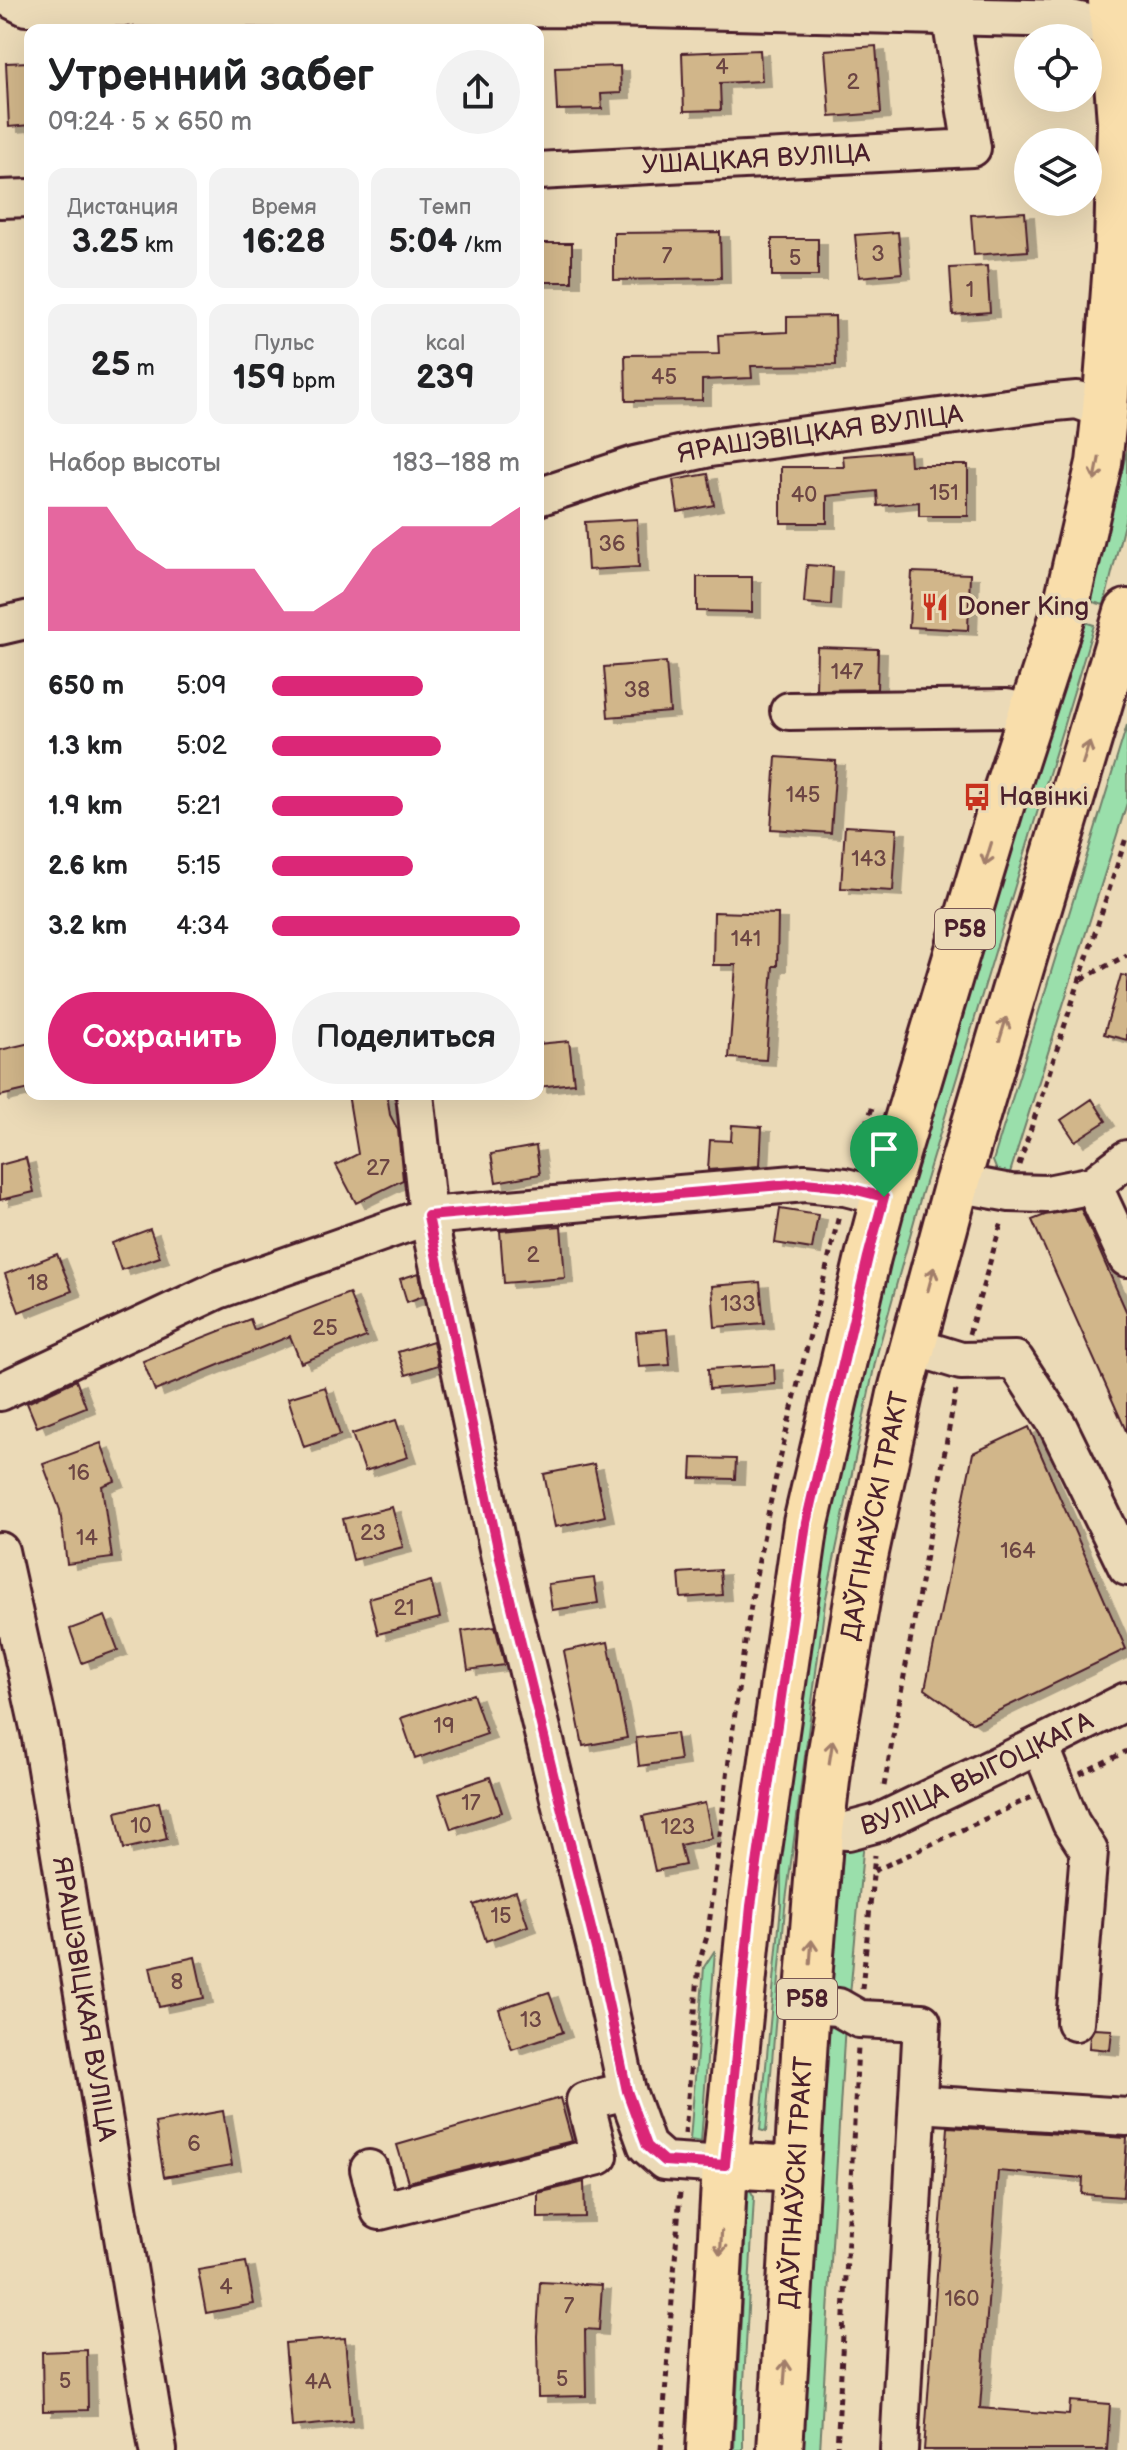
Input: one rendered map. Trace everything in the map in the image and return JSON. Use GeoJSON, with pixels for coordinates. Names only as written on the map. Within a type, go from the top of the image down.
{"type":"FeatureCollection","features":[{"type":"Feature","properties":{"kind":"main road","name":"Р58"},"geometry":{"type":"LineString","coordinates":[[709,2450],[725,2165],[751,1906],[806,1523],[884,1197],[1002,803],[1066,606],[1099,463],[1117,250],[1120,122],[1117,20]]}},
{"type":"Feature","properties":{"kind":"main road","name":"ДАЎГІНАЎСКІ ТРАКТ"},"geometry":{"type":"LineString","coordinates":[[780,2450],[807,2005],[821,1830],[830,1756],[863,1566],[912,1346],[957,1183],[1118,676],[1127,612]]}},
{"type":"Feature","properties":{"kind":"main road"},"geometry":{"type":"LineString","coordinates":[[725,2165],[797,2169]]}},
{"type":"Feature","properties":{"kind":"street"},"geometry":{"type":"LineString","coordinates":[[12,0],[26,7],[603,4],[948,8],[1117,20]]}},
{"type":"Feature","properties":{"kind":"street","name":"УШАЦКАЯ ВУЛІЦА"},"geometry":{"type":"LineString","coordinates":[[544,171],[972,148],[948,8]]}},
{"type":"Feature","properties":{"kind":"street"},"geometry":{"type":"LineString","coordinates":[[0,199],[24,198]]}},
{"type":"Feature","properties":{"kind":"street","name":"ЯРАШЭВІЦКАЯ ВУЛІЦА"},"geometry":{"type":"LineString","coordinates":[[544,495],[635,465],[710,448],[1044,403],[1077,400],[1105,410]]}},
{"type":"Feature","properties":{"kind":"street"},"geometry":{"type":"LineString","coordinates":[[0,626],[24,620]]}},
{"type":"Feature","properties":{"kind":"street"},"geometry":{"type":"LineString","coordinates":[[789,711],[1007,708],[1033,714]]}},
{"type":"Feature","properties":{"kind":"street"},"geometry":{"type":"LineString","coordinates":[[416,1100],[428,1216],[500,1558],[600,1965],[627,2091],[647,2146],[664,2161],[725,2165]]}},
{"type":"Feature","properties":{"kind":"street"},"geometry":{"type":"LineString","coordinates":[[957,1183],[1010,1193],[1047,1194],[1093,1185],[1127,1159]]}},
{"type":"Feature","properties":{"kind":"street"},"geometry":{"type":"LineString","coordinates":[[0,1392],[218,1290],[428,1216],[805,1183],[845,1187],[884,1197]]}},
{"type":"Feature","properties":{"kind":"street"},"geometry":{"type":"LineString","coordinates":[[1093,1185],[1127,1258]]}},
{"type":"Feature","properties":{"kind":"street"},"geometry":{"type":"LineString","coordinates":[[912,1346],[961,1361],[1015,1360],[1058,1426],[1127,1567]]}},
{"type":"Feature","properties":{"kind":"street","name":"ЯРАШЭВІЦКАЯ ВУЛІЦА"},"geometry":{"type":"LineString","coordinates":[[0,1551],[40,1732],[158,2450]]}},
{"type":"Feature","properties":{"kind":"street","name":"ВУЛІЦА ВЫГОЦКАГА"},"geometry":{"type":"LineString","coordinates":[[821,1830],[848,1831],[878,1823],[1127,1701]]}},
{"type":"Feature","properties":{"kind":"street"},"geometry":{"type":"LineString","coordinates":[[1040,1745],[1071,1823],[1089,1851],[1075,2022]]}},
{"type":"Feature","properties":{"kind":"street"},"geometry":{"type":"LineString","coordinates":[[807,2005],[838,2007],[859,2019],[922,2022],[899,2450]]}},
{"type":"Feature","properties":{"kind":"street"},"geometry":{"type":"LineString","coordinates":[[369,2169],[380,2211],[599,2156],[585,2101],[627,2091]]}},
{"type":"Feature","properties":{"kind":"street"},"geometry":{"type":"LineString","coordinates":[[918,2104],[1127,2117]]}},
{"type":"Feature","properties":{"kind":"path"},"geometry":{"type":"LineString","coordinates":[[1010,1193],[1127,835]]}},
{"type":"Feature","properties":{"kind":"path"},"geometry":{"type":"LineString","coordinates":[[1081,980],[1127,955]]}},
{"type":"Feature","properties":{"kind":"path"},"geometry":{"type":"LineString","coordinates":[[808,1341],[831,1251]]}},
{"type":"Feature","properties":{"kind":"path"},"geometry":{"type":"LineString","coordinates":[[874,1872],[1127,1751]]}},
{"type":"Feature","properties":{"kind":"green space"},"geometry":{"type":"Polygon","coordinates":[[[1127,450],[1127,512],[1104,605],[1089,601],[1127,450]]]}},
{"type":"Feature","properties":{"kind":"green space"},"geometry":{"type":"Polygon","coordinates":[[[1081,621],[1094,625],[921,1196],[876,1358],[825,1603],[785,1908],[766,2132],[760,2130],[781,1906],[781,1829],[829,1514],[905,1197],[1081,621]]]}},
{"type":"Feature","properties":{"kind":"green space"},"geometry":{"type":"Polygon","coordinates":[[[1127,725],[1127,803],[1008,1179],[997,1171],[993,1161],[1127,725]]]}},
{"type":"Feature","properties":{"kind":"green space"},"geometry":{"type":"Polygon","coordinates":[[[864,1840],[850,1995],[838,1992],[831,1985],[842,1855],[847,1848],[864,1840]]]}},
{"type":"Feature","properties":{"kind":"green space"},"geometry":{"type":"Polygon","coordinates":[[[715,1950],[701,2142],[690,2140],[704,1967],[715,1950]]]}},
{"type":"Feature","properties":{"kind":"green space"},"geometry":{"type":"Polygon","coordinates":[[[845,2023],[820,2450],[802,2450],[826,2035],[833,2024],[845,2023]]]}},
{"type":"Feature","properties":{"kind":"green space"},"geometry":{"type":"Polygon","coordinates":[[[748,2186],[754,2197],[743,2450],[734,2450],[748,2186]]]}},
{"type":"Feature","properties":{"kind":"building"},"geometry":{"type":"Polygon","coordinates":[[[876,46],[881,113],[830,117],[825,50],[876,46]]]}},
{"type":"Feature","properties":{"kind":"building"},"geometry":{"type":"Polygon","coordinates":[[[760,50],[762,81],[720,83],[721,110],[684,111],[682,53],[760,50]]]}},
{"type":"Feature","properties":{"kind":"building"},"geometry":{"type":"Polygon","coordinates":[[[24,62],[24,126],[9,127],[6,63],[24,62]]]}},
{"type":"Feature","properties":{"kind":"building"},"geometry":{"type":"Polygon","coordinates":[[[620,66],[621,93],[601,94],[602,109],[557,110],[555,68],[620,66]]]}},
{"type":"Feature","properties":{"kind":"building"},"geometry":{"type":"Polygon","coordinates":[[[1014,213],[1014,216],[1025,216],[1028,251],[974,255],[971,215],[1014,213]]]}},
{"type":"Feature","properties":{"kind":"building"},"geometry":{"type":"Polygon","coordinates":[[[720,232],[721,278],[614,280],[614,233],[720,232]]]}},
{"type":"Feature","properties":{"kind":"building"},"geometry":{"type":"Polygon","coordinates":[[[898,232],[902,273],[859,277],[855,235],[898,232]]]}},
{"type":"Feature","properties":{"kind":"building"},"geometry":{"type":"Polygon","coordinates":[[[772,239],[818,239],[818,276],[772,276],[772,239]]]}},
{"type":"Feature","properties":{"kind":"building"},"geometry":{"type":"Polygon","coordinates":[[[544,243],[572,243],[572,282],[544,282],[544,243]]]}},
{"type":"Feature","properties":{"kind":"building"},"geometry":{"type":"Polygon","coordinates":[[[987,266],[990,312],[953,315],[950,268],[987,266]]]}},
{"type":"Feature","properties":{"kind":"building"},"geometry":{"type":"Polygon","coordinates":[[[835,316],[836,365],[751,366],[752,378],[702,380],[702,400],[626,401],[625,355],[719,354],[718,335],[787,332],[787,317],[835,316]]]}},
{"type":"Feature","properties":{"kind":"building"},"geometry":{"type":"Polygon","coordinates":[[[909,451],[910,465],[968,465],[968,516],[919,516],[919,502],[878,506],[877,491],[827,496],[827,523],[781,523],[781,467],[844,467],[843,456],[909,451]]]}},
{"type":"Feature","properties":{"kind":"building"},"geometry":{"type":"Polygon","coordinates":[[[708,474],[714,505],[678,512],[673,480],[708,474]]]}},
{"type":"Feature","properties":{"kind":"building"},"geometry":{"type":"Polygon","coordinates":[[[637,519],[639,567],[588,570],[585,522],[637,519]]]}},
{"type":"Feature","properties":{"kind":"building"},"geometry":{"type":"Polygon","coordinates":[[[807,565],[833,567],[831,605],[804,603],[807,565]]]}},
{"type":"Feature","properties":{"kind":"building"},"geometry":{"type":"Polygon","coordinates":[[[912,572],[970,574],[968,630],[909,627],[912,572]]]}},
{"type":"Feature","properties":{"kind":"building"},"geometry":{"type":"Polygon","coordinates":[[[697,577],[752,577],[752,612],[697,611],[697,577]]]}},
{"type":"Feature","properties":{"kind":"building"},"geometry":{"type":"Polygon","coordinates":[[[817,647],[878,649],[877,689],[816,690],[817,647]]]}},
{"type":"Feature","properties":{"kind":"building"},"geometry":{"type":"Polygon","coordinates":[[[666,662],[670,712],[608,717],[604,667],[666,662]]]}},
{"type":"Feature","properties":{"kind":"building"},"geometry":{"type":"Polygon","coordinates":[[[776,757],[836,761],[831,833],[771,829],[776,757]]]}},
{"type":"Feature","properties":{"kind":"building"},"geometry":{"type":"Polygon","coordinates":[[[845,826],[897,829],[893,891],[841,888],[845,826]]]}},
{"type":"Feature","properties":{"kind":"building"},"geometry":{"type":"Polygon","coordinates":[[[714,912],[778,914],[777,966],[773,966],[766,1060],[729,1058],[736,965],[713,965],[714,912]]]}},
{"type":"Feature","properties":{"kind":"building"},"geometry":{"type":"Polygon","coordinates":[[[1121,975],[1127,976],[1127,1040],[1104,1034],[1121,975]]]}},
{"type":"Feature","properties":{"kind":"building"},"geometry":{"type":"Polygon","coordinates":[[[569,1041],[574,1083],[544,1086],[544,1043],[569,1041]]]}},
{"type":"Feature","properties":{"kind":"building"},"geometry":{"type":"Polygon","coordinates":[[[24,1044],[24,1090],[0,1096],[0,1050],[24,1044]]]}},
{"type":"Feature","properties":{"kind":"building"},"geometry":{"type":"Polygon","coordinates":[[[1092,1099],[1106,1121],[1075,1141],[1061,1120],[1092,1099]]]}},
{"type":"Feature","properties":{"kind":"building"},"geometry":{"type":"Polygon","coordinates":[[[349,1100],[388,1100],[390,1115],[398,1130],[403,1180],[356,1203],[336,1165],[358,1154],[349,1100]]]}},
{"type":"Feature","properties":{"kind":"building"},"geometry":{"type":"Polygon","coordinates":[[[732,1125],[762,1127],[760,1166],[708,1170],[710,1140],[731,1141],[732,1125]]]}},
{"type":"Feature","properties":{"kind":"building"},"geometry":{"type":"Polygon","coordinates":[[[536,1146],[540,1174],[496,1182],[491,1154],[536,1146]]]}},
{"type":"Feature","properties":{"kind":"building"},"geometry":{"type":"Polygon","coordinates":[[[26,1158],[34,1192],[0,1200],[0,1165],[26,1158]]]}},
{"type":"Feature","properties":{"kind":"building"},"geometry":{"type":"Polygon","coordinates":[[[780,1209],[818,1215],[812,1249],[775,1243],[780,1209]]]}},
{"type":"Feature","properties":{"kind":"building"},"geometry":{"type":"Polygon","coordinates":[[[1081,1209],[1127,1313],[1127,1433],[1032,1220],[1081,1209]]]}},
{"type":"Feature","properties":{"kind":"building"},"geometry":{"type":"Polygon","coordinates":[[[561,1226],[565,1278],[504,1283],[500,1231],[561,1226]]]}},
{"type":"Feature","properties":{"kind":"building"},"geometry":{"type":"Polygon","coordinates":[[[150,1229],[160,1257],[121,1270],[112,1243],[150,1229]]]}},
{"type":"Feature","properties":{"kind":"building"},"geometry":{"type":"Polygon","coordinates":[[[57,1254],[72,1291],[19,1312],[5,1274],[57,1254]]]}},
{"type":"Feature","properties":{"kind":"building"},"geometry":{"type":"Polygon","coordinates":[[[419,1273],[423,1296],[407,1302],[400,1279],[419,1273]]]}},
{"type":"Feature","properties":{"kind":"building"},"geometry":{"type":"Polygon","coordinates":[[[760,1282],[764,1323],[715,1327],[712,1286],[760,1282]]]}},
{"type":"Feature","properties":{"kind":"building"},"geometry":{"type":"Polygon","coordinates":[[[349,1293],[366,1337],[301,1363],[290,1336],[155,1391],[143,1361],[250,1319],[254,1330],[349,1293]]]}},
{"type":"Feature","properties":{"kind":"building"},"geometry":{"type":"Polygon","coordinates":[[[667,1329],[670,1365],[639,1367],[636,1332],[667,1329]]]}},
{"type":"Feature","properties":{"kind":"building"},"geometry":{"type":"Polygon","coordinates":[[[433,1341],[438,1365],[406,1375],[398,1352],[433,1341]]]}},
{"type":"Feature","properties":{"kind":"building"},"geometry":{"type":"Polygon","coordinates":[[[774,1365],[775,1384],[709,1389],[708,1369],[774,1365]]]}},
{"type":"Feature","properties":{"kind":"building"},"geometry":{"type":"Polygon","coordinates":[[[76,1380],[86,1407],[37,1427],[27,1403],[76,1380]]]}},
{"type":"Feature","properties":{"kind":"building"},"geometry":{"type":"Polygon","coordinates":[[[325,1387],[340,1435],[304,1447],[288,1398],[325,1387]]]}},
{"type":"Feature","properties":{"kind":"building"},"geometry":{"type":"Polygon","coordinates":[[[396,1420],[408,1457],[365,1471],[352,1434],[396,1420]]]}},
{"type":"Feature","properties":{"kind":"building"},"geometry":{"type":"Polygon","coordinates":[[[1029,1427],[1126,1649],[973,1723],[925,1689],[973,1453],[1029,1427]]]}},
{"type":"Feature","properties":{"kind":"building"},"geometry":{"type":"Polygon","coordinates":[[[101,1443],[115,1481],[102,1486],[112,1558],[67,1564],[60,1510],[43,1464],[101,1443]]]}},
{"type":"Feature","properties":{"kind":"building"},"geometry":{"type":"Polygon","coordinates":[[[692,1458],[736,1459],[735,1479],[691,1478],[692,1458]]]}},
{"type":"Feature","properties":{"kind":"building"},"geometry":{"type":"Polygon","coordinates":[[[594,1464],[605,1516],[555,1527],[544,1474],[594,1464]]]}},
{"type":"Feature","properties":{"kind":"building"},"geometry":{"type":"Polygon","coordinates":[[[392,1507],[403,1547],[353,1560],[343,1519],[392,1507]]]}},
{"type":"Feature","properties":{"kind":"building"},"geometry":{"type":"Polygon","coordinates":[[[720,1570],[722,1595],[681,1598],[679,1573],[720,1570]]]}},
{"type":"Feature","properties":{"kind":"building"},"geometry":{"type":"Polygon","coordinates":[[[594,1578],[598,1603],[552,1610],[548,1584],[594,1578]]]}},
{"type":"Feature","properties":{"kind":"building"},"geometry":{"type":"Polygon","coordinates":[[[431,1581],[440,1618],[378,1634],[369,1598],[431,1581]]]}},
{"type":"Feature","properties":{"kind":"building"},"geometry":{"type":"Polygon","coordinates":[[[105,1616],[118,1650],[82,1663],[70,1629],[105,1616]]]}},
{"type":"Feature","properties":{"kind":"building"},"geometry":{"type":"Polygon","coordinates":[[[495,1626],[505,1665],[468,1670],[462,1631],[495,1626]]]}},
{"type":"Feature","properties":{"kind":"building"},"geometry":{"type":"Polygon","coordinates":[[[608,1642],[627,1738],[583,1746],[564,1651],[608,1642]]]}},
{"type":"Feature","properties":{"kind":"building"},"geometry":{"type":"Polygon","coordinates":[[[473,1694],[487,1734],[415,1759],[401,1718],[473,1694]]]}},
{"type":"Feature","properties":{"kind":"building"},"geometry":{"type":"Polygon","coordinates":[[[676,1733],[680,1760],[639,1766],[636,1738],[676,1733]]]}},
{"type":"Feature","properties":{"kind":"building"},"geometry":{"type":"Polygon","coordinates":[[[490,1777],[502,1812],[451,1829],[439,1794],[490,1777]]]}},
{"type":"Feature","properties":{"kind":"building"},"geometry":{"type":"Polygon","coordinates":[[[159,1802],[167,1839],[124,1849],[116,1812],[159,1802]]]}},
{"type":"Feature","properties":{"kind":"building"},"geometry":{"type":"Polygon","coordinates":[[[705,1803],[712,1838],[680,1845],[685,1865],[655,1871],[643,1816],[705,1803]]]}},
{"type":"Feature","properties":{"kind":"building"},"geometry":{"type":"Polygon","coordinates":[[[516,1891],[528,1926],[486,1941],[474,1905],[516,1891]]]}},
{"type":"Feature","properties":{"kind":"building"},"geometry":{"type":"Polygon","coordinates":[[[195,1957],[204,1998],[159,2007],[150,1967],[195,1957]]]}},
{"type":"Feature","properties":{"kind":"building"},"geometry":{"type":"Polygon","coordinates":[[[549,1992],[563,2032],[512,2049],[499,2009],[549,1992]]]}},
{"type":"Feature","properties":{"kind":"building"},"geometry":{"type":"Polygon","coordinates":[[[1094,2029],[1112,2030],[1110,2050],[1089,2048],[1094,2029]]]}},
{"type":"Feature","properties":{"kind":"building"},"geometry":{"type":"Polygon","coordinates":[[[560,2098],[572,2141],[408,2182],[397,2145],[560,2098]]]}},
{"type":"Feature","properties":{"kind":"building"},"geometry":{"type":"Polygon","coordinates":[[[223,2111],[232,2165],[164,2177],[155,2123],[223,2111]]]}},
{"type":"Feature","properties":{"kind":"building"},"geometry":{"type":"Polygon","coordinates":[[[948,2127],[1127,2138],[1123,2197],[1082,2194],[1083,2178],[998,2171],[980,2408],[1069,2415],[1070,2401],[1110,2404],[1107,2450],[924,2450],[948,2127]]]}},
{"type":"Feature","properties":{"kind":"building"},"geometry":{"type":"Polygon","coordinates":[[[584,2182],[585,2217],[538,2218],[538,2193],[584,2182]]]}},
{"type":"Feature","properties":{"kind":"building"},"geometry":{"type":"Polygon","coordinates":[[[246,2262],[254,2304],[206,2313],[198,2270],[246,2262]]]}},
{"type":"Feature","properties":{"kind":"building"},"geometry":{"type":"Polygon","coordinates":[[[540,2282],[602,2285],[599,2330],[585,2329],[586,2396],[538,2397],[540,2282]]]}},
{"type":"Feature","properties":{"kind":"building"},"geometry":{"type":"Polygon","coordinates":[[[345,2338],[352,2421],[292,2427],[285,2343],[345,2338]]]}},
{"type":"Feature","properties":{"kind":"building"},"geometry":{"type":"Polygon","coordinates":[[[87,2350],[88,2410],[43,2411],[42,2352],[87,2350]]]}},
{"type":"Feature","properties":{"kind":"place","name":"Doner King"},"geometry":{"type":"Point","coordinates":[935,607]}},
{"type":"Feature","properties":{"kind":"place","name":"Навінкі"},"geometry":{"type":"Point","coordinates":[977,797]}},
{"type":"Feature","properties":{"kind":"route"},"geometry":{"type":"LineString","coordinates":[[805,1183],[845,1187],[884,1197],[806,1523],[751,1906],[725,2165],[664,2161],[647,2146],[627,2091],[600,1965],[500,1558],[428,1216],[805,1183]]}}]}
